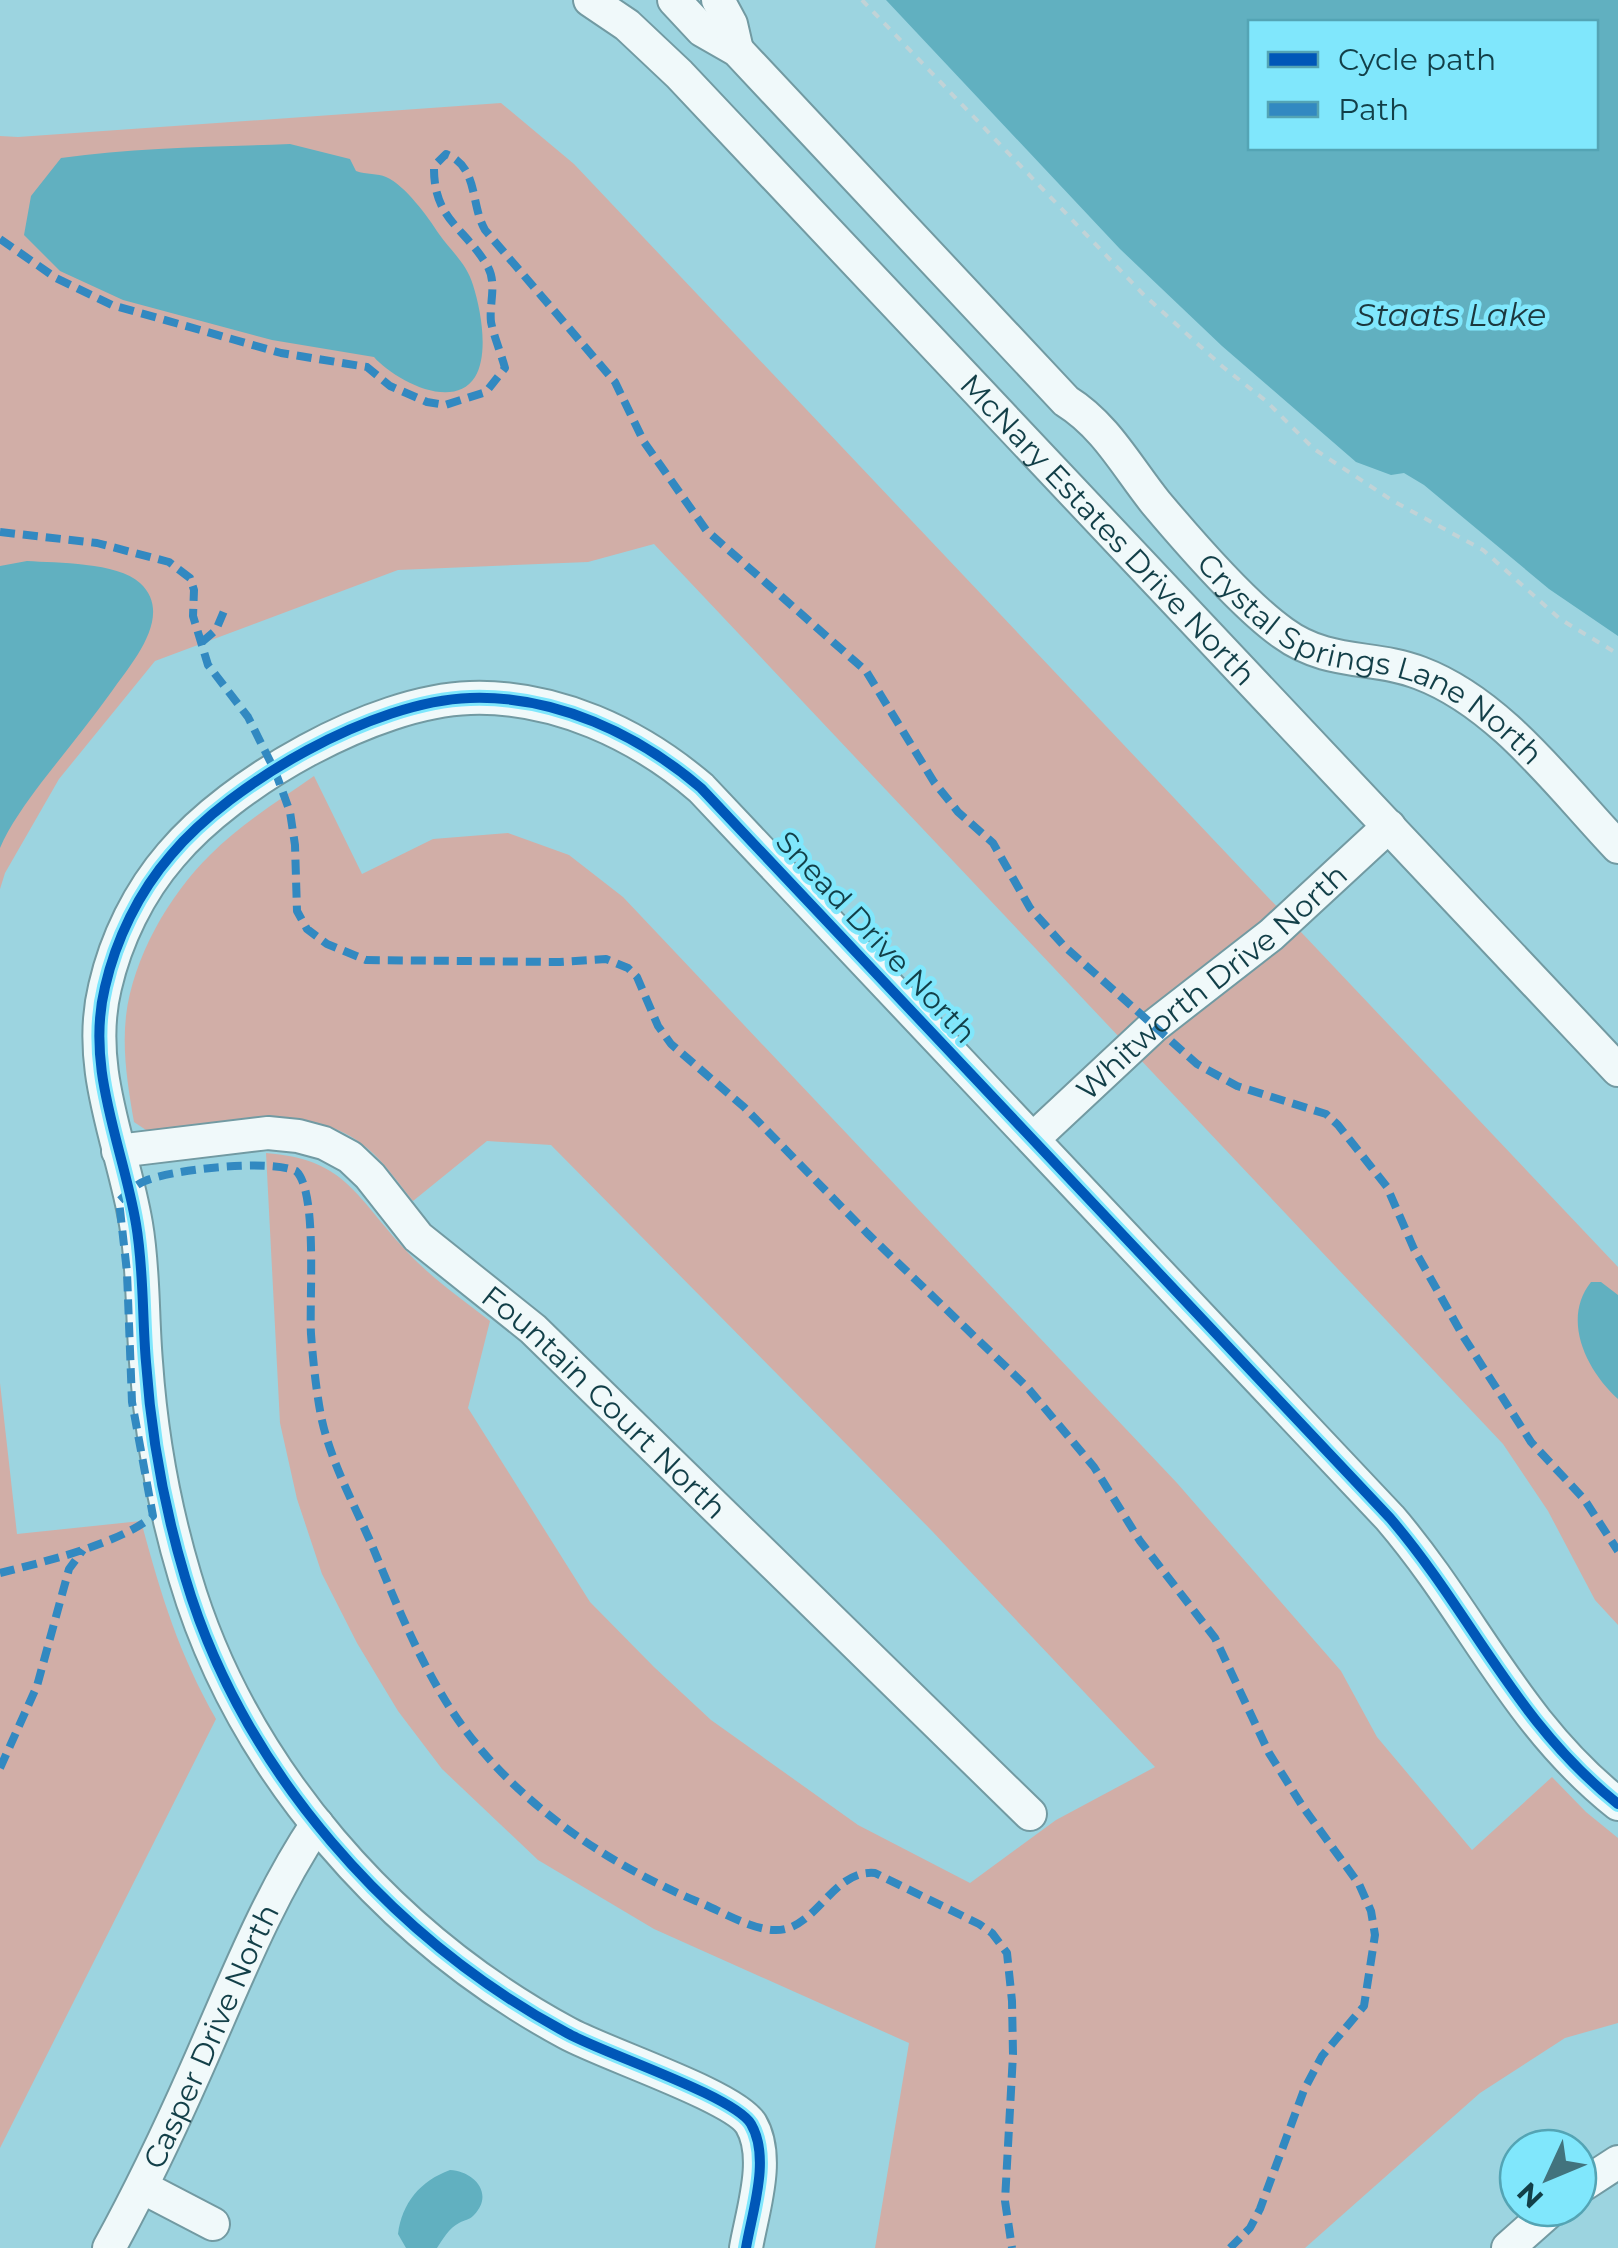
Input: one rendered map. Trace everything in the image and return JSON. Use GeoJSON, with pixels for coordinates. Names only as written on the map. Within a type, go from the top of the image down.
{"type":"FeatureCollection","features":[{"type":"Feature","properties":{"kind":"street","name":"McNary Estates Drive North"},"geometry":{"type":"LineString","coordinates":[[590,0],[653,48],[1618,1070]]}},
{"type":"Feature","properties":{"kind":"street","name":"Crystal Springs Lane North"},"geometry":{"type":"LineString","coordinates":[[674,0],[702,30],[736,50],[1066,401],[1110,439],[1157,504],[1283,634],[1314,651],[1341,659],[1415,670],[1470,698],[1498,720],[1618,847]]}},
{"type":"Feature","properties":{"kind":"street","name":"Crystal Springs Lane North"},"geometry":{"type":"LineString","coordinates":[[718,0],[731,24],[736,50]]}},
{"type":"Feature","properties":{"kind":"street","name":"Snead Drive North"},"geometry":{"type":"LineString","coordinates":[[746,2248],[759,2147],[752,2126],[738,2109],[566,2033],[449,1954],[394,1907],[317,1824],[279,1772],[238,1707],[208,1643],[185,1579],[166,1506],[152,1426],[137,1227],[102,1078],[99,1028],[104,988],[134,907],[174,851],[244,791],[350,728],[426,703],[471,698],[519,701],[588,718],[669,760],[700,788],[1390,1518],[1423,1557],[1522,1708],[1564,1755],[1618,1804]]}},
{"type":"Feature","properties":{"kind":"street","name":"Whitworth Drive North"},"geometry":{"type":"LineString","coordinates":[[1033,1139],[1154,1026],[1271,935],[1389,826]]}},
{"type":"Feature","properties":{"kind":"street","name":"Fountain Court North"},"geometry":{"type":"LineString","coordinates":[[118,1151],[268,1133],[324,1142],[350,1157],[370,1176],[418,1238],[533,1329],[1030,1814]]}},
{"type":"Feature","properties":{"kind":"street","name":"Casper Drive North"},"geometry":{"type":"LineString","coordinates":[[109,2248],[142,2187],[217,2017],[294,1860],[317,1824]]}},
{"type":"Feature","properties":{"kind":"street"},"geometry":{"type":"LineString","coordinates":[[142,2187],[213,2224]]}},
{"type":"Feature","properties":{"kind":"street"},"geometry":{"type":"LineString","coordinates":[[1508,2248],[1530,2228]]}},
{"type":"Feature","properties":{"kind":"path"},"geometry":{"type":"LineString","coordinates":[[862,0],[1143,294],[1266,401],[1314,450],[1393,501],[1484,550],[1560,618],[1618,654]]}},
{"type":"Feature","properties":{"kind":"shaded area"},"geometry":{"type":"Polygon","coordinates":[[[501,103],[574,164],[1618,1267],[1618,1625],[1595,1600],[1548,1511],[1503,1444],[654,544],[588,562],[398,570],[155,661],[59,779],[5,873],[0,889],[0,136],[501,103]]]}},
{"type":"Feature","properties":{"kind":"shaded area"},"geometry":{"type":"Polygon","coordinates":[[[314,776],[362,874],[433,839],[508,833],[569,855],[623,897],[1177,1483],[1341,1671],[1377,1737],[1472,1850],[1552,1777],[1618,1838],[1618,2023],[1565,2038],[1480,2093],[1305,2248],[875,2248],[909,2043],[654,1929],[538,1860],[442,1769],[398,1711],[357,1643],[322,1574],[297,1499],[280,1423],[266,1153],[313,1163],[345,1182],[421,1266],[490,1321],[468,1408],[590,1602],[711,1720],[858,1825],[970,1883],[1056,1820],[1155,1767],[932,1531],[551,1145],[487,1141],[413,1201],[367,1148],[343,1132],[317,1123],[261,1118],[149,1132],[134,1122],[125,1056],[126,1016],[136,972],[155,929],[210,855],[247,823],[314,776]]]}},
{"type":"Feature","properties":{"kind":"shaded area"},"geometry":{"type":"Polygon","coordinates":[[[0,1383],[17,1534],[141,1521],[172,1623],[216,1719],[0,2148],[0,1383]]]}},
{"type":"Feature","properties":{"kind":"water","name":"Staats Lake"},"geometry":{"type":"Polygon","coordinates":[[[886,0],[1618,0],[1618,636],[1549,589],[1424,485],[1404,473],[1391,475],[1356,462],[1222,346],[1120,249],[886,0]]]}},
{"type":"Feature","properties":{"kind":"water"},"geometry":{"type":"Polygon","coordinates":[[[290,144],[350,159],[356,171],[393,181],[416,202],[463,264],[476,295],[483,344],[475,377],[465,387],[438,392],[409,382],[374,357],[272,340],[123,300],[60,271],[24,235],[31,196],[61,158],[290,144]]]}},
{"type":"Feature","properties":{"kind":"water"},"geometry":{"type":"Polygon","coordinates":[[[27,561],[86,565],[130,576],[150,596],[152,624],[138,653],[30,798],[0,848],[0,566],[27,561]]]}},
{"type":"Feature","properties":{"kind":"water"},"geometry":{"type":"Polygon","coordinates":[[[1591,1282],[1601,1282],[1618,1295],[1618,1399],[1588,1360],[1578,1328],[1582,1297],[1591,1282]]]}},
{"type":"Feature","properties":{"kind":"water"},"geometry":{"type":"Polygon","coordinates":[[[450,2170],[466,2174],[478,2185],[482,2191],[480,2207],[472,2217],[452,2228],[437,2248],[406,2248],[398,2234],[408,2203],[421,2187],[450,2170]]]}},
{"type":"Feature","properties":{"kind":"marked path"},"geometry":{"type":"LineString","coordinates":[[0,239],[56,278],[112,305],[281,353],[367,367],[390,386],[427,402],[445,405],[486,392],[505,368],[491,322],[491,274],[445,211],[435,184],[434,166],[446,154],[457,160],[469,177],[485,230],[615,382],[644,442],[706,530],[866,671],[934,782],[958,812],[993,843],[1030,908],[1064,946],[1197,1064],[1237,1086],[1326,1114],[1338,1125],[1387,1187],[1414,1249],[1463,1336],[1531,1442],[1584,1499],[1618,1551]]}},
{"type":"Feature","properties":{"kind":"marked path"},"geometry":{"type":"LineString","coordinates":[[0,532],[97,543],[169,562],[190,578],[194,590],[193,616],[208,665],[248,717],[290,812],[297,911],[307,929],[327,944],[366,960],[606,959],[628,968],[637,977],[658,1026],[671,1044],[744,1107],[867,1233],[1027,1387],[1094,1467],[1140,1541],[1215,1638],[1269,1753],[1359,1884],[1371,1911],[1375,1935],[1364,2006],[1322,2056],[1304,2090],[1260,2209],[1250,2228],[1230,2248]]}},
{"type":"Feature","properties":{"kind":"marked path"},"geometry":{"type":"LineString","coordinates":[[202,642],[216,630],[224,611]]}},
{"type":"Feature","properties":{"kind":"marked path"},"geometry":{"type":"LineString","coordinates":[[0,1573],[101,1543],[153,1516],[132,1402],[127,1272],[119,1201],[142,1182],[177,1173],[244,1166],[296,1171],[303,1182],[310,1222],[311,1334],[325,1432],[405,1623],[445,1700],[494,1764],[555,1820],[623,1865],[734,1918],[763,1929],[788,1928],[801,1922],[847,1881],[860,1874],[875,1873],[992,1933],[1007,1953],[1012,2001],[1005,2201],[1012,2248]]}},
{"type":"Feature","properties":{"kind":"marked path"},"geometry":{"type":"LineString","coordinates":[[0,1768],[37,1686],[69,1569],[83,1550]]}},
{"type":"Feature","properties":{"kind":"cycle path"},"geometry":{"type":"LineString","coordinates":[[746,2248],[760,2169],[757,2138],[751,2124],[720,2101],[585,2042],[502,1994],[441,1949],[384,1898],[331,1842],[285,1781],[244,1716],[211,1648],[185,1577],[155,1443],[139,1241],[108,1107],[100,1018],[105,987],[122,934],[159,869],[197,827],[230,800],[307,750],[391,714],[432,703],[502,699],[533,703],[594,722],[650,751],[701,788],[1390,1518],[1522,1703],[1582,1772],[1618,1804]]}}]}
